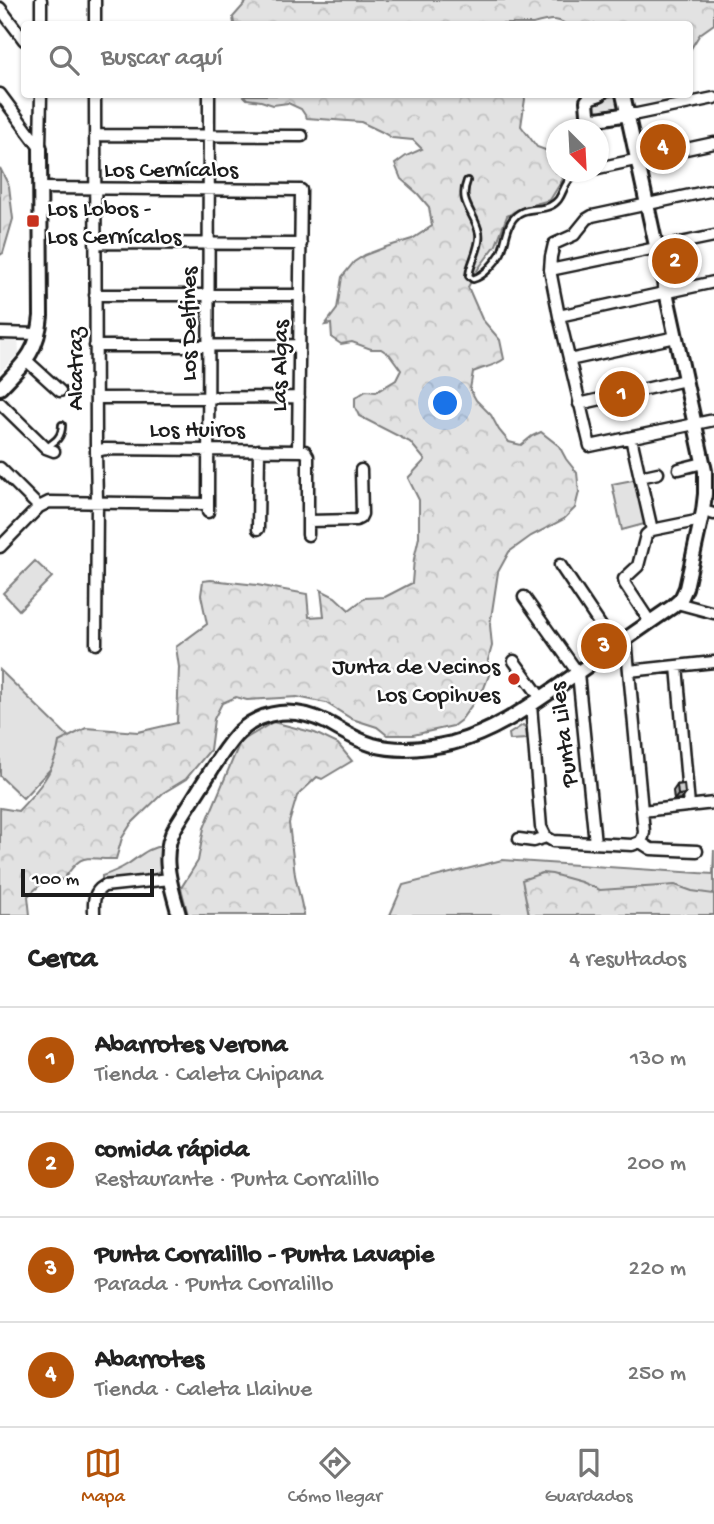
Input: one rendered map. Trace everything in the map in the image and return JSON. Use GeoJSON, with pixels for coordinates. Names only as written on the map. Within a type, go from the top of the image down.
{"type":"FeatureCollection","features":[{"type":"Feature","properties":{"kind":"street"},"geometry":{"type":"LineString","coordinates":[[41,0],[41,21]]}},
{"type":"Feature","properties":{"kind":"street"},"geometry":{"type":"LineString","coordinates":[[95,0],[95,21]]}},
{"type":"Feature","properties":{"kind":"street"},"geometry":{"type":"LineString","coordinates":[[0,8],[21,36]]}},
{"type":"Feature","properties":{"kind":"street"},"geometry":{"type":"LineString","coordinates":[[0,94],[40,148]]}},
{"type":"Feature","properties":{"kind":"street"},"geometry":{"type":"LineString","coordinates":[[0,388],[27,361],[35,346],[41,316],[41,98]]}},
{"type":"Feature","properties":{"kind":"street","name":"Alcatraz"},"geometry":{"type":"LineString","coordinates":[[95,98],[96,644]]}},
{"type":"Feature","properties":{"kind":"street","name":"Los Delfines"},"geometry":{"type":"LineString","coordinates":[[97,501],[208,508],[209,98]]}},
{"type":"Feature","properties":{"kind":"street"},"geometry":{"type":"LineString","coordinates":[[589,98],[586,106],[589,115],[598,119],[714,98]]}},
{"type":"Feature","properties":{"kind":"street"},"geometry":{"type":"LineString","coordinates":[[179,915],[166,854],[172,832],[225,749],[244,728],[258,719],[280,712],[317,718],[363,742],[383,747],[406,750],[426,748],[470,737],[498,726],[536,702],[677,603],[686,588],[706,515],[707,468],[685,380],[624,98]]}},
{"type":"Feature","properties":{"kind":"street"},"geometry":{"type":"LineString","coordinates":[[95,135],[302,136]]}},
{"type":"Feature","properties":{"kind":"street"},"geometry":{"type":"LineString","coordinates":[[609,166],[714,143]]}},
{"type":"Feature","properties":{"kind":"street","name":"Los Cernícalos"},"geometry":{"type":"LineString","coordinates":[[40,188],[301,190]]}},
{"type":"Feature","properties":{"kind":"street","name":"Las Algas"},"geometry":{"type":"LineString","coordinates":[[301,190],[298,450],[305,450],[308,456],[308,535]]}},
{"type":"Feature","properties":{"kind":"street"},"geometry":{"type":"LineString","coordinates":[[714,190],[592,216],[575,235],[556,242],[550,270],[590,446],[714,420]]}},
{"type":"Feature","properties":{"kind":"street"},"geometry":{"type":"LineString","coordinates":[[550,270],[714,236]]}},
{"type":"Feature","properties":{"kind":"street"},"geometry":{"type":"LineString","coordinates":[[95,243],[301,244]]}},
{"type":"Feature","properties":{"kind":"street"},"geometry":{"type":"LineString","coordinates":[[559,316],[714,282]]}},
{"type":"Feature","properties":{"kind":"street"},"geometry":{"type":"LineString","coordinates":[[95,295],[300,295]]}},
{"type":"Feature","properties":{"kind":"street"},"geometry":{"type":"LineString","coordinates":[[0,333],[38,334]]}},
{"type":"Feature","properties":{"kind":"street"},"geometry":{"type":"LineString","coordinates":[[569,360],[676,337]]}},
{"type":"Feature","properties":{"kind":"street"},"geometry":{"type":"LineString","coordinates":[[95,346],[299,345]]}},
{"type":"Feature","properties":{"kind":"street"},"geometry":{"type":"LineString","coordinates":[[27,361],[60,391]]}},
{"type":"Feature","properties":{"kind":"street"},"geometry":{"type":"LineString","coordinates":[[579,404],[685,380]]}},
{"type":"Feature","properties":{"kind":"street"},"geometry":{"type":"LineString","coordinates":[[96,398],[299,397]]}},
{"type":"Feature","properties":{"kind":"street"},"geometry":{"type":"LineString","coordinates":[[0,403],[50,449]]}},
{"type":"Feature","properties":{"kind":"street"},"geometry":{"type":"LineString","coordinates":[[631,438],[652,530]]}},
{"type":"Feature","properties":{"kind":"street"},"geometry":{"type":"LineString","coordinates":[[258,529],[259,450]]}},
{"type":"Feature","properties":{"kind":"street","name":"Los Huiros"},"geometry":{"type":"LineString","coordinates":[[96,451],[298,450]]}},
{"type":"Feature","properties":{"kind":"street"},"geometry":{"type":"LineString","coordinates":[[0,468],[39,507]]}},
{"type":"Feature","properties":{"kind":"street"},"geometry":{"type":"LineString","coordinates":[[679,469],[707,468]]}},
{"type":"Feature","properties":{"kind":"street"},"geometry":{"type":"LineString","coordinates":[[308,521],[360,518],[361,470]]}},
{"type":"Feature","properties":{"kind":"street"},"geometry":{"type":"LineString","coordinates":[[640,477],[658,473]]}},
{"type":"Feature","properties":{"kind":"street"},"geometry":{"type":"LineString","coordinates":[[2,542],[45,503],[97,501]]}},
{"type":"Feature","properties":{"kind":"street"},"geometry":{"type":"LineString","coordinates":[[650,622],[624,582],[625,577],[638,566],[646,535],[652,530],[706,515]]}},
{"type":"Feature","properties":{"kind":"street"},"geometry":{"type":"LineString","coordinates":[[514,661],[536,702],[541,827],[546,837],[553,841],[632,845],[640,842],[644,834],[629,671],[620,643],[560,565]]}},
{"type":"Feature","properties":{"kind":"street","name":"Punta Liles"},"geometry":{"type":"LineString","coordinates":[[524,597],[578,673],[595,843]]}},
{"type":"Feature","properties":{"kind":"street"},"geometry":{"type":"LineString","coordinates":[[677,603],[714,613]]}},
{"type":"Feature","properties":{"kind":"street"},"geometry":{"type":"LineString","coordinates":[[629,671],[714,662]]}},
{"type":"Feature","properties":{"kind":"street"},"geometry":{"type":"LineString","coordinates":[[677,666],[689,806]]}},
{"type":"Feature","properties":{"kind":"street"},"geometry":{"type":"LineString","coordinates":[[642,811],[714,803]]}},
{"type":"Feature","properties":{"kind":"street"},"geometry":{"type":"LineString","coordinates":[[519,839],[534,841],[546,837]]}},
{"type":"Feature","properties":{"kind":"street"},"geometry":{"type":"LineString","coordinates":[[640,842],[651,849],[697,851]]}},
{"type":"Feature","properties":{"kind":"street"},"geometry":{"type":"LineString","coordinates":[[94,915],[95,895],[104,886],[170,879]]}},
{"type":"Feature","properties":{"kind":"lane"},"geometry":{"type":"LineString","coordinates":[[467,181],[464,193],[466,205],[479,231],[469,276],[473,279],[486,272],[500,254],[512,220],[525,209],[548,207],[560,200],[568,182]]}},
{"type":"Feature","properties":{"kind":"lane"},"geometry":{"type":"LineString","coordinates":[[50,449],[62,434],[62,425]]}},
{"type":"Feature","properties":{"kind":"shaded area"},"geometry":{"type":"Polygon","coordinates":[[[0,337],[18,337],[19,353],[0,372],[0,337]]]}},
{"type":"Feature","properties":{"kind":"green space"},"geometry":{"type":"Polygon","coordinates":[[[248,0],[714,0],[714,24],[700,34],[693,45],[693,21],[234,21],[233,17],[248,0]]]}},
{"type":"Feature","properties":{"kind":"green space"},"geometry":{"type":"Polygon","coordinates":[[[246,98],[524,98],[521,126],[537,147],[546,150],[546,182],[561,182],[550,200],[524,207],[507,216],[496,245],[468,287],[482,319],[500,340],[504,359],[473,372],[470,389],[509,442],[521,445],[541,432],[559,446],[577,473],[579,492],[575,508],[564,519],[531,536],[509,552],[498,572],[490,625],[492,646],[488,660],[489,675],[484,688],[461,720],[453,726],[413,735],[387,735],[377,727],[352,719],[326,703],[297,697],[247,700],[236,697],[222,703],[214,719],[210,750],[186,779],[163,793],[131,824],[122,838],[116,859],[80,860],[63,880],[53,877],[28,896],[30,915],[0,915],[0,808],[18,811],[50,771],[59,742],[86,728],[138,732],[177,723],[179,667],[176,647],[207,624],[201,595],[203,581],[257,585],[307,594],[309,617],[324,616],[321,590],[335,597],[349,610],[365,598],[385,597],[412,583],[419,537],[419,500],[408,478],[425,460],[410,442],[359,416],[355,407],[355,398],[366,391],[376,392],[396,380],[401,370],[390,355],[381,349],[371,349],[352,342],[341,344],[332,338],[331,324],[325,325],[337,309],[342,277],[354,262],[365,255],[412,239],[432,226],[429,207],[401,179],[395,164],[422,149],[413,140],[392,138],[361,122],[307,118],[301,109],[288,103],[273,105],[246,98]]]}},
{"type":"Feature","properties":{"kind":"green space"},"geometry":{"type":"Polygon","coordinates":[[[619,98],[621,107],[596,115],[592,109],[594,100],[619,98]]]}},
{"type":"Feature","properties":{"kind":"green space"},"geometry":{"type":"Polygon","coordinates":[[[0,168],[9,186],[13,219],[3,253],[0,255],[0,168]]]}},
{"type":"Feature","properties":{"kind":"green space"},"geometry":{"type":"Polygon","coordinates":[[[638,479],[648,523],[622,530],[612,484],[638,479]]]}},
{"type":"Feature","properties":{"kind":"green space"},"geometry":{"type":"Polygon","coordinates":[[[35,561],[52,577],[19,610],[3,593],[35,561]]]}},
{"type":"Feature","properties":{"kind":"green space"},"geometry":{"type":"Polygon","coordinates":[[[0,670],[75,743],[23,798],[0,776],[0,670]]]}},
{"type":"Feature","properties":{"kind":"green space"},"geometry":{"type":"Polygon","coordinates":[[[273,722],[315,733],[338,744],[352,761],[322,779],[317,777],[297,796],[289,823],[295,875],[304,915],[188,915],[181,888],[198,861],[204,828],[240,742],[273,722]]]}},
{"type":"Feature","properties":{"kind":"green space"},"geometry":{"type":"Polygon","coordinates":[[[523,725],[527,739],[510,740],[509,734],[523,725]]]}},
{"type":"Feature","properties":{"kind":"green space"},"geometry":{"type":"Polygon","coordinates":[[[164,846],[162,869],[152,876],[102,881],[102,876],[125,866],[149,850],[164,846]]]}},
{"type":"Feature","properties":{"kind":"green space"},"geometry":{"type":"Polygon","coordinates":[[[714,850],[714,915],[390,915],[403,885],[502,860],[713,874],[714,850]]]}},
{"type":"Feature","properties":{"kind":"green space"},"geometry":{"type":"Polygon","coordinates":[[[542,873],[581,882],[600,890],[675,885],[714,894],[714,915],[529,915],[522,880],[542,873]]]}},
{"type":"Feature","properties":{"kind":"building"},"geometry":{"type":"Polygon","coordinates":[[[684,784],[685,794],[678,795],[677,785],[684,784]]]}},
{"type":"Feature","properties":{"kind":"place","name":"Abarrotes"},"geometry":{"type":"Point","coordinates":[663,147]}},
{"type":"Feature","properties":{"kind":"place","name":"Los Lobos - Los Cernícalos"},"geometry":{"type":"Point","coordinates":[33,221]}},
{"type":"Feature","properties":{"kind":"place","name":"comida rápida"},"geometry":{"type":"Point","coordinates":[675,261]}},
{"type":"Feature","properties":{"kind":"place","name":"Abarrotes Verona"},"geometry":{"type":"Point","coordinates":[622,394]}},
{"type":"Feature","properties":{"kind":"place","name":"Punta Corralillo - Punta Lavapie"},"geometry":{"type":"Point","coordinates":[604,646]}},
{"type":"Feature","properties":{"kind":"place","name":"Junta de Vecinos Los Copihues"},"geometry":{"type":"Point","coordinates":[514,679]}}]}
